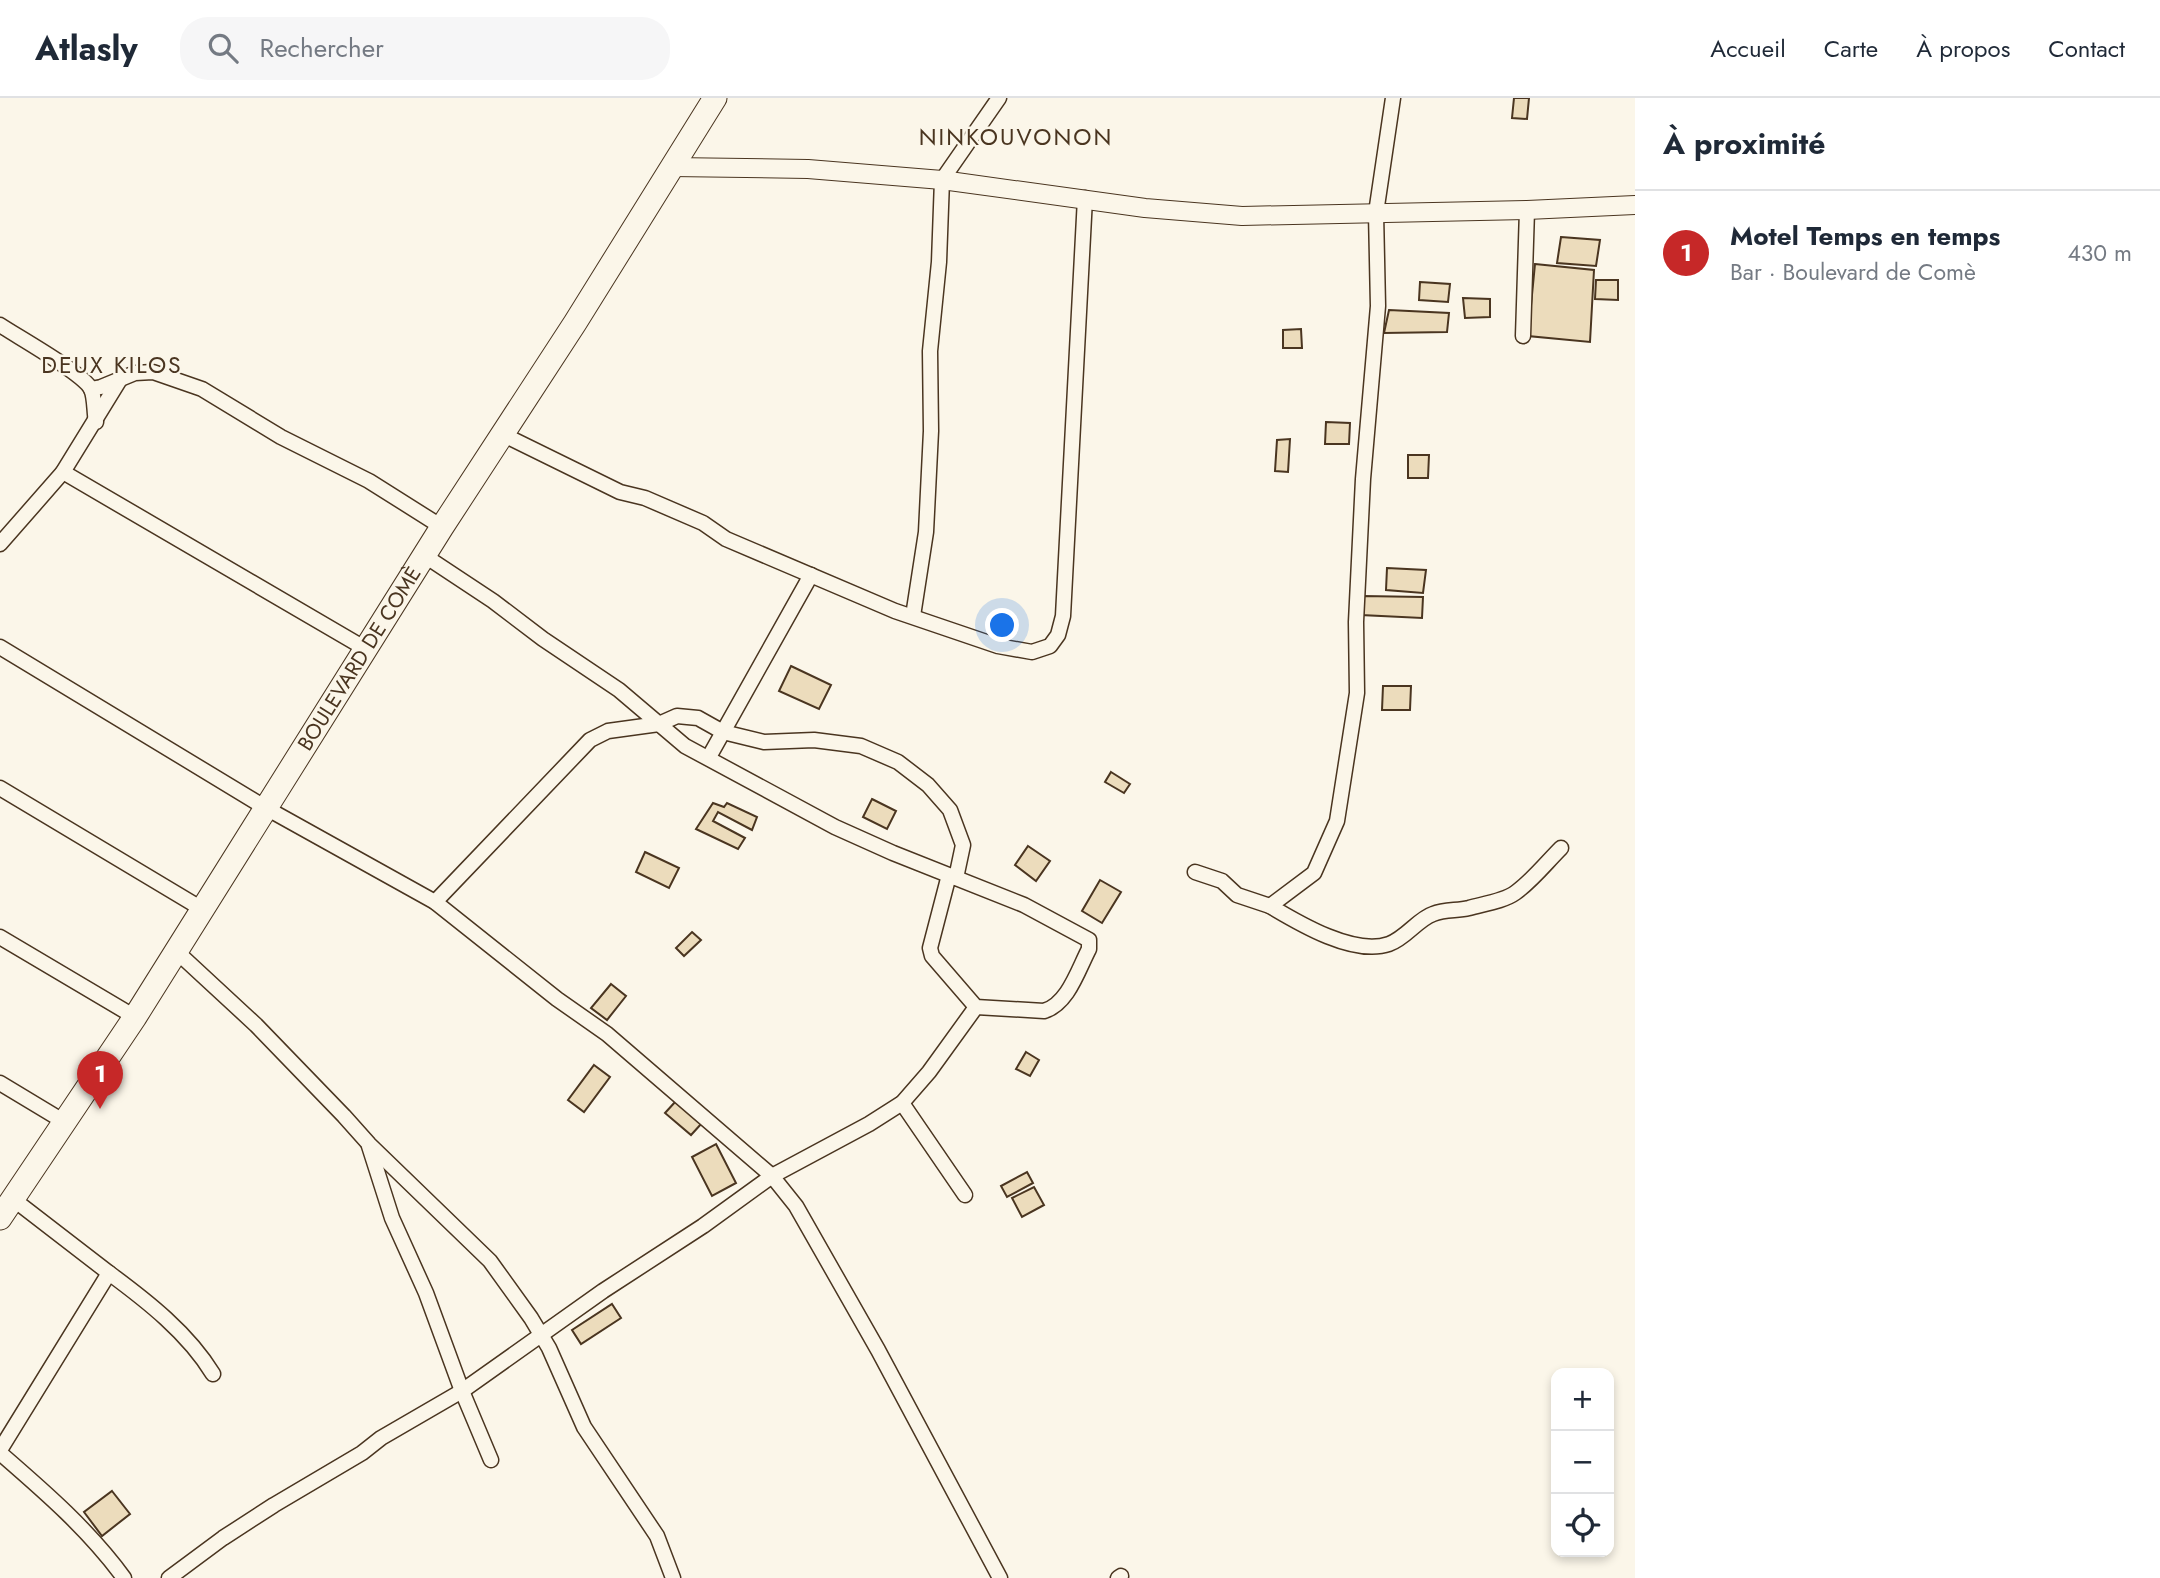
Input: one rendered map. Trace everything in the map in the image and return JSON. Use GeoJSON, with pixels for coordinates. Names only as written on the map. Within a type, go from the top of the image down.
{"type":"FeatureCollection","features":[{"type":"Feature","properties":{"kind":"main road","name":"BOULEVARD DE COMÈ"},"geometry":{"type":"LineString","coordinates":[[6,1209],[135,1017],[442,527],[672,167],[711,99]]}},
{"type":"Feature","properties":{"kind":"street"},"geometry":{"type":"LineString","coordinates":[[913,616],[926,532],[930,351],[939,262],[942,180],[999,98]]}},
{"type":"Feature","properties":{"kind":"street"},"geometry":{"type":"LineString","coordinates":[[1270,906],[1314,873],[1337,821],[1357,693],[1356,622],[1363,479],[1378,306],[1376,213],[1393,98]]}},
{"type":"Feature","properties":{"kind":"street"},"geometry":{"type":"LineString","coordinates":[[672,167],[808,169],[942,180],[1145,208],[1241,215],[1527,210],[1635,205]]}},
{"type":"Feature","properties":{"kind":"street"},"geometry":{"type":"LineString","coordinates":[[502,434],[620,492],[667,507],[703,523],[726,538],[913,616],[998,646],[1032,652],[1050,646],[1058,635],[1063,616],[1085,198]]}},
{"type":"Feature","properties":{"kind":"street"},"geometry":{"type":"LineString","coordinates":[[1523,336],[1527,210]]}},
{"type":"Feature","properties":{"kind":"street"},"geometry":{"type":"LineString","coordinates":[[0,325],[35,346],[91,388],[96,422]]}},
{"type":"Feature","properties":{"kind":"street"},"geometry":{"type":"LineString","coordinates":[[91,388],[119,381],[135,373],[153,372],[202,389],[281,438],[369,481],[442,527]]}},
{"type":"Feature","properties":{"kind":"street"},"geometry":{"type":"LineString","coordinates":[[0,544],[5,528],[63,472],[119,381]]}},
{"type":"Feature","properties":{"kind":"street"},"geometry":{"type":"LineString","coordinates":[[63,472],[366,649]]}},
{"type":"Feature","properties":{"kind":"street"},"geometry":{"type":"LineString","coordinates":[[425,556],[619,690],[659,724],[685,746],[835,827],[893,853],[953,876],[1024,905],[1088,940],[1090,945],[1061,1002],[1053,1008],[1044,1011],[976,1007],[932,956],[930,948],[953,876],[962,845],[950,810],[928,785],[898,762],[861,746],[814,740],[764,742],[723,732],[698,719],[677,716],[659,724],[608,731],[590,740],[435,902]]}},
{"type":"Feature","properties":{"kind":"street"},"geometry":{"type":"LineString","coordinates":[[709,757],[811,575]]}},
{"type":"Feature","properties":{"kind":"street"},"geometry":{"type":"LineString","coordinates":[[0,647],[266,808],[435,902],[557,999],[607,1034],[772,1176],[796,1206],[878,1350],[1000,1578]]}},
{"type":"Feature","properties":{"kind":"street"},"geometry":{"type":"LineString","coordinates":[[0,788],[202,909]]}},
{"type":"Feature","properties":{"kind":"street"},"geometry":{"type":"LineString","coordinates":[[1195,872],[1222,881],[1237,895],[1270,906],[1326,935],[1357,945],[1380,946],[1391,943],[1412,930],[1429,915],[1514,894],[1561,848]]}},
{"type":"Feature","properties":{"kind":"street"},"geometry":{"type":"LineString","coordinates":[[0,937],[135,1017]]}},
{"type":"Feature","properties":{"kind":"street"},"geometry":{"type":"LineString","coordinates":[[176,951],[256,1025],[369,1144],[490,1261],[549,1348],[584,1427],[657,1536],[673,1578]]}},
{"type":"Feature","properties":{"kind":"street"},"geometry":{"type":"LineString","coordinates":[[169,1578],[274,1505],[362,1454],[380,1438],[462,1391],[603,1290],[703,1226],[772,1176],[869,1124],[902,1103],[929,1072],[976,1007]]}},
{"type":"Feature","properties":{"kind":"street"},"geometry":{"type":"LineString","coordinates":[[0,1083],[64,1121]]}},
{"type":"Feature","properties":{"kind":"street"},"geometry":{"type":"LineString","coordinates":[[902,1103],[965,1195]]}},
{"type":"Feature","properties":{"kind":"street"},"geometry":{"type":"LineString","coordinates":[[369,1144],[393,1218],[426,1293],[491,1460]]}},
{"type":"Feature","properties":{"kind":"street"},"geometry":{"type":"LineString","coordinates":[[6,1209],[109,1272],[150,1303],[205,1360],[213,1374]]}},
{"type":"Feature","properties":{"kind":"street"},"geometry":{"type":"LineString","coordinates":[[109,1272],[0,1452],[74,1519],[100,1546],[124,1578]]}},
{"type":"Feature","properties":{"kind":"building"},"geometry":{"type":"Polygon","coordinates":[[[1514,98],[1529,98],[1527,119],[1512,118],[1514,98]]]}},
{"type":"Feature","properties":{"kind":"building"},"geometry":{"type":"Polygon","coordinates":[[[1561,237],[1600,240],[1596,266],[1557,263],[1561,237]]]}},
{"type":"Feature","properties":{"kind":"building"},"geometry":{"type":"Polygon","coordinates":[[[1535,264],[1594,270],[1590,342],[1528,336],[1535,264]]]}},
{"type":"Feature","properties":{"kind":"building"},"geometry":{"type":"Polygon","coordinates":[[[1596,280],[1618,280],[1618,300],[1595,299],[1596,280]]]}},
{"type":"Feature","properties":{"kind":"building"},"geometry":{"type":"Polygon","coordinates":[[[1420,282],[1450,284],[1448,302],[1419,300],[1420,282]]]}},
{"type":"Feature","properties":{"kind":"building"},"geometry":{"type":"Polygon","coordinates":[[[1463,298],[1490,299],[1490,317],[1465,318],[1463,298]]]}},
{"type":"Feature","properties":{"kind":"building"},"geometry":{"type":"Polygon","coordinates":[[[1389,310],[1449,313],[1447,332],[1384,333],[1389,310]]]}},
{"type":"Feature","properties":{"kind":"building"},"geometry":{"type":"Polygon","coordinates":[[[1301,329],[1302,348],[1283,348],[1283,330],[1301,329]]]}},
{"type":"Feature","properties":{"kind":"building"},"geometry":{"type":"Polygon","coordinates":[[[1326,422],[1350,423],[1349,444],[1325,444],[1326,422]]]}},
{"type":"Feature","properties":{"kind":"building"},"geometry":{"type":"Polygon","coordinates":[[[1290,439],[1288,472],[1275,471],[1277,440],[1290,439]]]}},
{"type":"Feature","properties":{"kind":"building"},"geometry":{"type":"Polygon","coordinates":[[[1408,455],[1429,455],[1428,478],[1408,478],[1408,455]]]}},
{"type":"Feature","properties":{"kind":"building"},"geometry":{"type":"Polygon","coordinates":[[[1387,568],[1426,570],[1423,593],[1386,590],[1387,568]]]}},
{"type":"Feature","properties":{"kind":"building"},"geometry":{"type":"Polygon","coordinates":[[[1363,596],[1423,597],[1422,618],[1361,615],[1363,596]]]}},
{"type":"Feature","properties":{"kind":"building"},"geometry":{"type":"Polygon","coordinates":[[[791,666],[831,685],[819,709],[779,691],[791,666]]]}},
{"type":"Feature","properties":{"kind":"building"},"geometry":{"type":"Polygon","coordinates":[[[1383,686],[1411,686],[1410,710],[1382,710],[1383,686]]]}},
{"type":"Feature","properties":{"kind":"building"},"geometry":{"type":"Polygon","coordinates":[[[1111,772],[1130,784],[1124,793],[1105,782],[1111,772]]]}},
{"type":"Feature","properties":{"kind":"building"},"geometry":{"type":"Polygon","coordinates":[[[872,799],[896,811],[887,829],[863,817],[872,799]]]}},
{"type":"Feature","properties":{"kind":"building"},"geometry":{"type":"Polygon","coordinates":[[[713,803],[724,807],[727,803],[757,817],[752,830],[718,812],[713,821],[745,838],[738,849],[696,829],[713,803]]]}},
{"type":"Feature","properties":{"kind":"building"},"geometry":{"type":"Polygon","coordinates":[[[1028,846],[1050,861],[1036,881],[1015,865],[1028,846]]]}},
{"type":"Feature","properties":{"kind":"building"},"geometry":{"type":"Polygon","coordinates":[[[645,852],[679,868],[669,888],[636,872],[645,852]]]}},
{"type":"Feature","properties":{"kind":"building"},"geometry":{"type":"Polygon","coordinates":[[[1100,880],[1121,892],[1102,923],[1082,911],[1100,880]]]}},
{"type":"Feature","properties":{"kind":"building"},"geometry":{"type":"Polygon","coordinates":[[[692,932],[701,940],[684,956],[676,948],[692,932]]]}},
{"type":"Feature","properties":{"kind":"building"},"geometry":{"type":"Polygon","coordinates":[[[611,984],[626,996],[607,1020],[591,1008],[611,984]]]}},
{"type":"Feature","properties":{"kind":"building"},"geometry":{"type":"Polygon","coordinates":[[[1026,1052],[1039,1060],[1030,1076],[1016,1069],[1026,1052]]]}},
{"type":"Feature","properties":{"kind":"building"},"geometry":{"type":"Polygon","coordinates":[[[594,1065],[610,1077],[584,1112],[568,1100],[594,1065]]]}},
{"type":"Feature","properties":{"kind":"building"},"geometry":{"type":"Polygon","coordinates":[[[676,1101],[702,1123],[691,1135],[665,1113],[676,1101]]]}},
{"type":"Feature","properties":{"kind":"building"},"geometry":{"type":"Polygon","coordinates":[[[716,1144],[736,1183],[712,1196],[692,1157],[716,1144]]]}},
{"type":"Feature","properties":{"kind":"building"},"geometry":{"type":"Polygon","coordinates":[[[1027,1172],[1033,1183],[1007,1197],[1001,1186],[1027,1172]]]}},
{"type":"Feature","properties":{"kind":"building"},"geometry":{"type":"Polygon","coordinates":[[[1034,1187],[1044,1205],[1022,1217],[1012,1198],[1034,1187]]]}},
{"type":"Feature","properties":{"kind":"building"},"geometry":{"type":"Polygon","coordinates":[[[612,1304],[621,1318],[581,1344],[572,1330],[612,1304]]]}},
{"type":"Feature","properties":{"kind":"building"},"geometry":{"type":"Polygon","coordinates":[[[112,1491],[130,1514],[102,1536],[84,1512],[112,1491]]]}},
{"type":"Feature","properties":{"kind":"place","name":"Motel Temps en temps"},"geometry":{"type":"Point","coordinates":[100,1109]}},
{"type":"Feature","properties":{"kind":"district","name":"NINKOUVONON"},"geometry":{"type":"Point","coordinates":[1016,137]}},
{"type":"Feature","properties":{"kind":"district","name":"DEUX KILOS"},"geometry":{"type":"Point","coordinates":[112,365]}}]}
